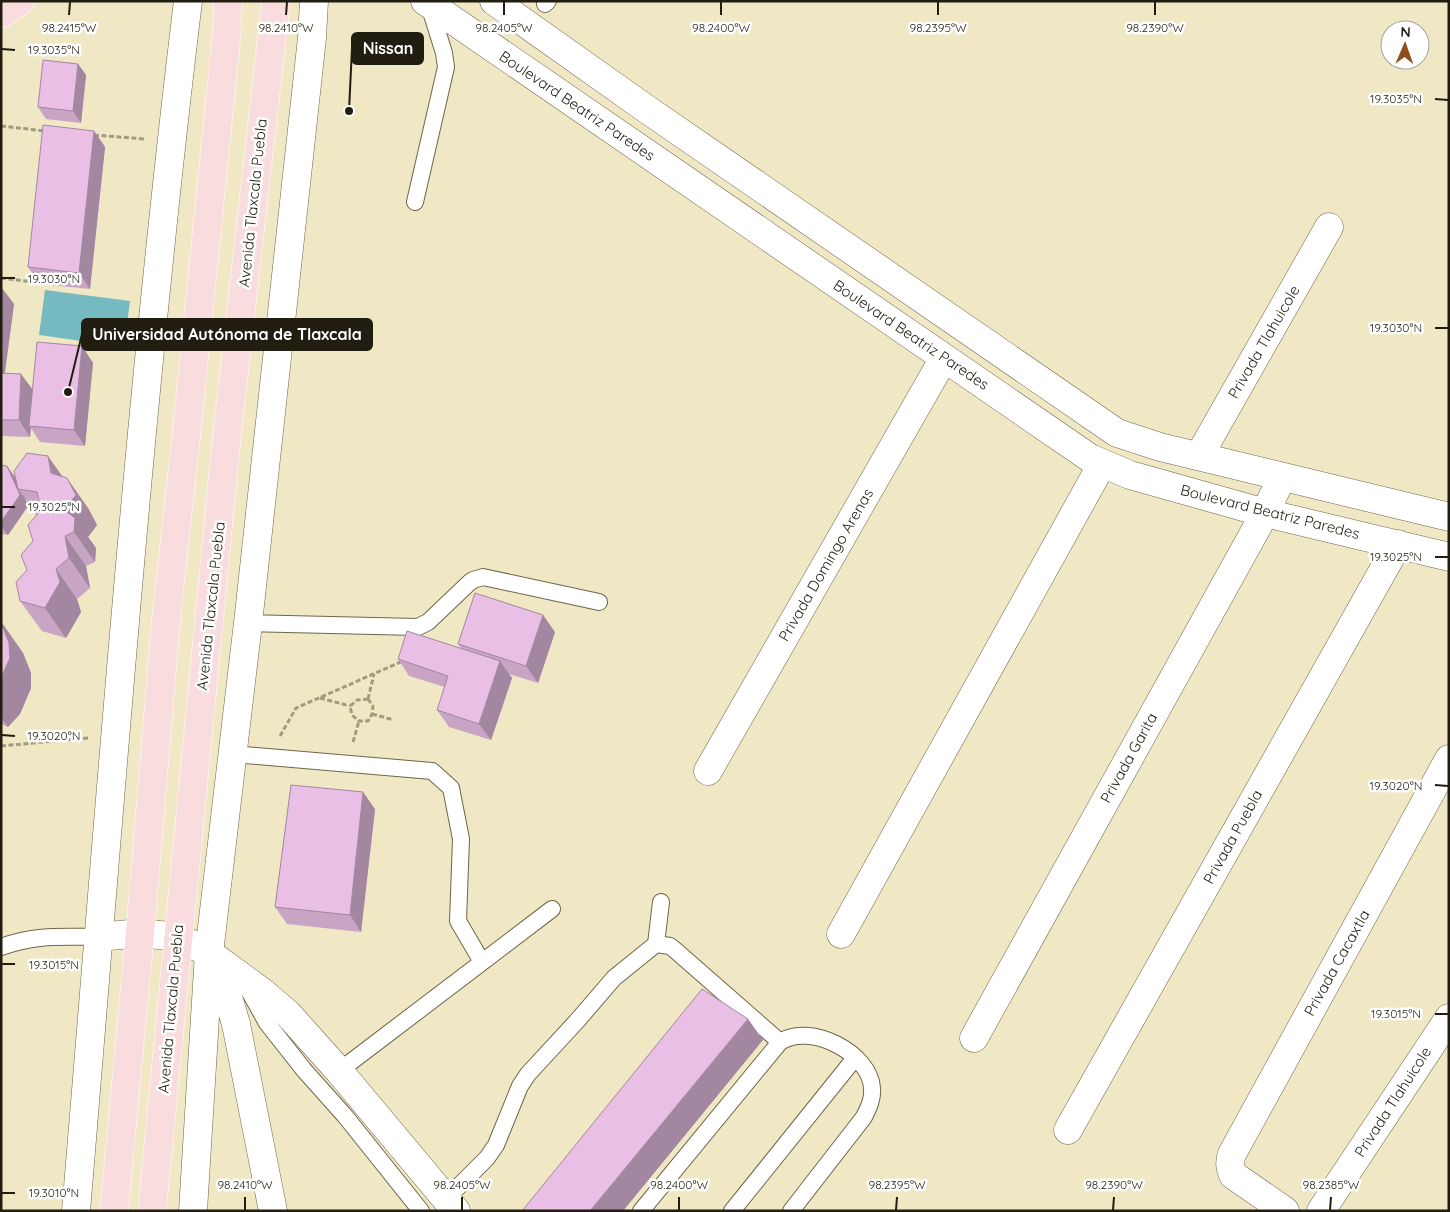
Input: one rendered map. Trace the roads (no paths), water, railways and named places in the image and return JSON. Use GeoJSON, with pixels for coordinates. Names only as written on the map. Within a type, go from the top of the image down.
{"type":"FeatureCollection","features":[{"type":"Feature","properties":{"kind":"main road"},"geometry":{"type":"LineString","coordinates":[[1,14],[20,1]]}},
{"type":"Feature","properties":{"kind":"main road"},"geometry":{"type":"LineString","coordinates":[[114,1211],[140,933],[166,620],[227,31],[228,1]]}},
{"type":"Feature","properties":{"kind":"main road","name":"Avenida Tlaxcala Puebla"},"geometry":{"type":"LineString","coordinates":[[152,1211],[227,434],[276,1]]}},
{"type":"Feature","properties":{"kind":"street"},"geometry":{"type":"LineString","coordinates":[[76,1211],[114,739],[142,434],[188,1]]}},
{"type":"Feature","properties":{"kind":"street"},"geometry":{"type":"LineString","coordinates":[[193,1211],[209,953],[248,623],[312,38],[314,1]]}},
{"type":"Feature","properties":{"kind":"street"},"geometry":{"type":"LineString","coordinates":[[494,1],[1116,433],[1282,477],[1449,517]]}},
{"type":"Feature","properties":{"kind":"street","name":"Boulevard Beatriz Paredes"},"geometry":{"type":"LineString","coordinates":[[427,3],[1090,458],[1130,474],[1265,513],[1449,557]]}},
{"type":"Feature","properties":{"kind":"street","name":"Privada Tlahuicole"},"geometry":{"type":"LineString","coordinates":[[1199,456],[1329,227]]}},
{"type":"Feature","properties":{"kind":"street","name":"Privada Domingo Arenas"},"geometry":{"type":"LineString","coordinates":[[708,771],[944,358]]}},
{"type":"Feature","properties":{"kind":"street"},"geometry":{"type":"LineString","coordinates":[[841,934],[1102,464]]}},
{"type":"Feature","properties":{"kind":"street","name":"Privada Garita"},"geometry":{"type":"LineString","coordinates":[[974,1038],[1265,513],[1282,477]]}},
{"type":"Feature","properties":{"kind":"street","name":"Privada Puebla"},"geometry":{"type":"LineString","coordinates":[[1068,1130],[1398,544]]}},
{"type":"Feature","properties":{"kind":"street","name":"Privada Cacaxtla"},"geometry":{"type":"LineString","coordinates":[[1285,1211],[1234,1175],[1230,1168],[1232,1154],[1449,759]]}},
{"type":"Feature","properties":{"kind":"street"},"geometry":{"type":"LineString","coordinates":[[99,937],[140,933],[178,937],[209,953],[242,978],[288,1014],[339,1071],[451,1205]]}},
{"type":"Feature","properties":{"kind":"street"},"geometry":{"type":"LineString","coordinates":[[209,953],[228,996],[236,1024],[273,1211]]}},
{"type":"Feature","properties":{"kind":"street","name":"Privada Tlahuicole"},"geometry":{"type":"LineString","coordinates":[[1321,1211],[1449,1018]]}},
{"type":"Feature","properties":{"kind":"lane"},"geometry":{"type":"LineString","coordinates":[[415,202],[446,67],[444,53],[427,3]]}},
{"type":"Feature","properties":{"kind":"lane"},"geometry":{"type":"LineString","coordinates":[[248,623],[418,627],[428,622],[473,580],[483,577],[598,602]]}},
{"type":"Feature","properties":{"kind":"lane"},"geometry":{"type":"LineString","coordinates":[[233,754],[432,771],[451,788],[461,839],[458,921],[482,962]]}},
{"type":"Feature","properties":{"kind":"lane"},"geometry":{"type":"LineString","coordinates":[[451,1205],[496,1145],[520,1086],[528,1074],[608,984],[656,944],[661,902]]}},
{"type":"Feature","properties":{"kind":"lane"},"geometry":{"type":"LineString","coordinates":[[339,1071],[552,910]]}},
{"type":"Feature","properties":{"kind":"lane"},"geometry":{"type":"LineString","coordinates":[[1,947],[16,941],[50,935],[99,937]]}},
{"type":"Feature","properties":{"kind":"lane"},"geometry":{"type":"LineString","coordinates":[[656,944],[670,946],[676,950],[780,1042]]}},
{"type":"Feature","properties":{"kind":"lane"},"geometry":{"type":"LineString","coordinates":[[242,978],[267,1023],[421,1211]]}},
{"type":"Feature","properties":{"kind":"lane"},"geometry":{"type":"LineString","coordinates":[[640,1211],[780,1042],[788,1037],[798,1035],[820,1037],[834,1043],[855,1058],[866,1070],[872,1086],[872,1102],[864,1117],[791,1211]]}},
{"type":"Feature","properties":{"kind":"lane"},"geometry":{"type":"LineString","coordinates":[[732,1211],[855,1058]]}},
{"type":"Feature","properties":{"kind":"water"},"geometry":{"type":"Polygon","coordinates":[[[45,290],[130,301],[124,347],[39,335],[45,290]]]}},
{"type":"Feature","properties":{"kind":"place","name":"Nissan"},"geometry":{"type":"Point","coordinates":[349,111]}},
{"type":"Feature","properties":{"kind":"place","name":"Universidad Autónoma de Tlaxcala"},"geometry":{"type":"Point","coordinates":[68,392]}}]}
